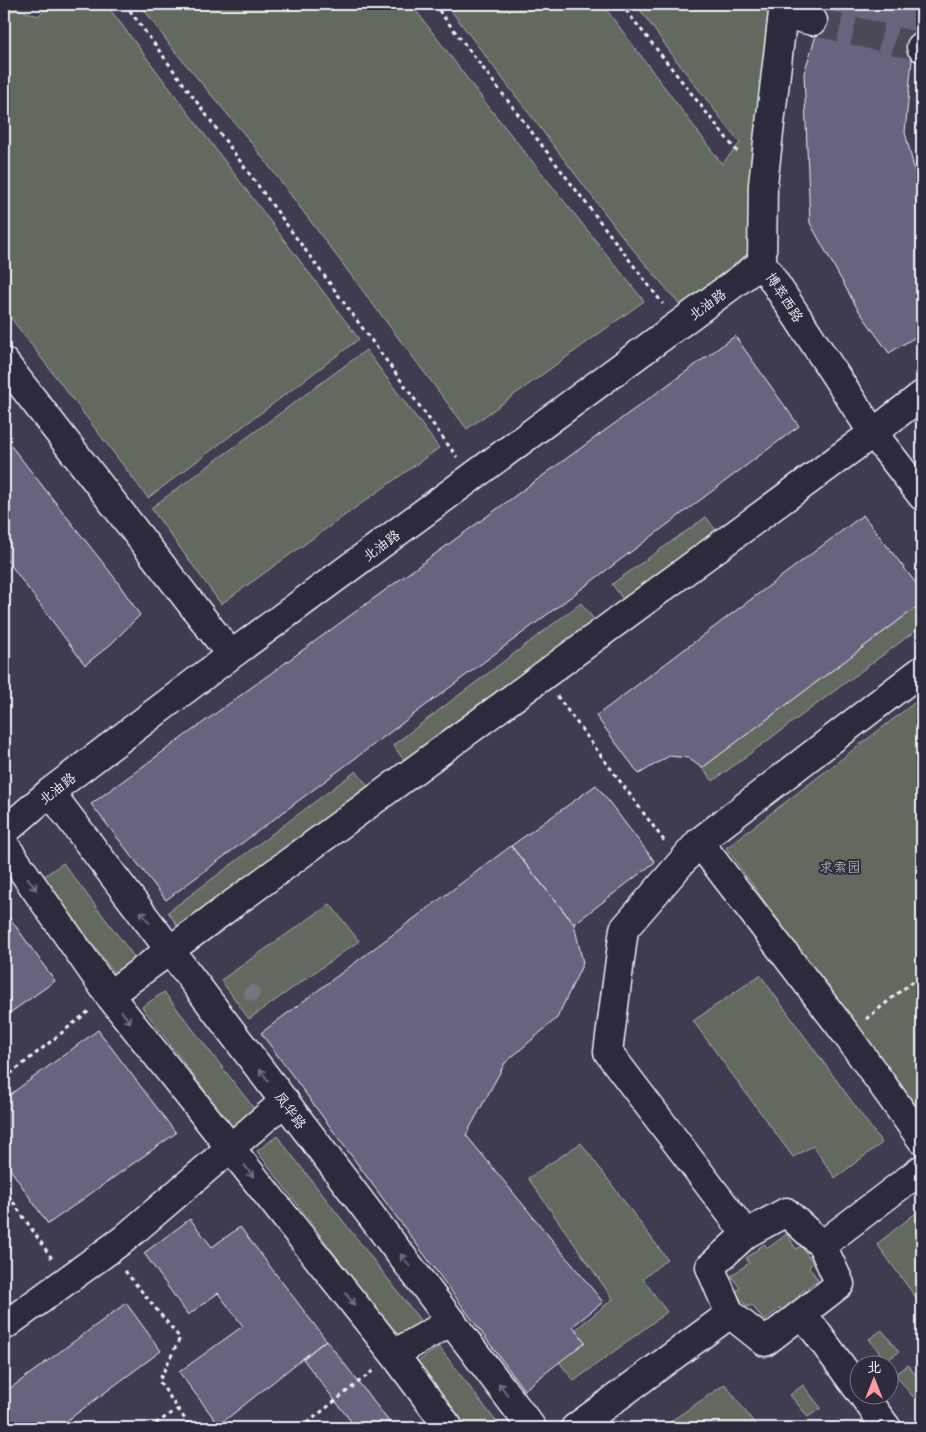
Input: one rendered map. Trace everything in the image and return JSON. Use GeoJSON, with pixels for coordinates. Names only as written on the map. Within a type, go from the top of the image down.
{"type":"FeatureCollection","features":[{"type":"Feature","properties":{"kind":"street","name":"博萃西路"},"geometry":{"type":"LineString","coordinates":[[784,9],[763,184],[762,263],[873,433],[922,496]]}},
{"type":"Feature","properties":{"kind":"street"},"geometry":{"type":"LineString","coordinates":[[784,9],[813,21]]}},
{"type":"Feature","properties":{"kind":"street","name":"北油路"},"geometry":{"type":"LineString","coordinates":[[4,832],[50,792],[231,655],[762,263]]}},
{"type":"Feature","properties":{"kind":"street"},"geometry":{"type":"LineString","coordinates":[[4,362],[231,655]]}},
{"type":"Feature","properties":{"kind":"street"},"geometry":{"type":"LineString","coordinates":[[109,995],[922,395]]}},
{"type":"Feature","properties":{"kind":"street"},"geometry":{"type":"LineString","coordinates":[[746,1234],[608,1052],[624,929],[682,865],[699,842],[922,670]]}},
{"type":"Feature","properties":{"kind":"street","name":"凤华路"},"geometry":{"type":"LineString","coordinates":[[50,792],[532,1428]]}},
{"type":"Feature","properties":{"kind":"street"},"geometry":{"type":"LineString","coordinates":[[699,842],[847,1035],[922,1140]]}},
{"type":"Feature","properties":{"kind":"street"},"geometry":{"type":"LineString","coordinates":[[4,844],[109,995],[394,1354],[449,1428]]}},
{"type":"Feature","properties":{"kind":"street"},"geometry":{"type":"LineString","coordinates":[[4,1326],[108,1251],[285,1102]]}},
{"type":"Feature","properties":{"kind":"street"},"geometry":{"type":"LineString","coordinates":[[822,1245],[922,1169]]}},
{"type":"Feature","properties":{"kind":"street"},"geometry":{"type":"LineString","coordinates":[[786,1212],[822,1245],[840,1284],[765,1342],[730,1314],[710,1267],[746,1234],[786,1212]]}},
{"type":"Feature","properties":{"kind":"street"},"geometry":{"type":"LineString","coordinates":[[575,1428],[730,1314]]}},
{"type":"Feature","properties":{"kind":"street"},"geometry":{"type":"LineString","coordinates":[[803,1314],[848,1375]]}},
{"type":"Feature","properties":{"kind":"street"},"geometry":{"type":"LineString","coordinates":[[394,1354],[452,1322]]}},
{"type":"Feature","properties":{"kind":"street"},"geometry":{"type":"LineString","coordinates":[[869,1404],[887,1428]]}},
{"type":"Feature","properties":{"kind":"path"},"geometry":{"type":"LineString","coordinates":[[125,4],[472,478]]}},
{"type":"Feature","properties":{"kind":"path"},"geometry":{"type":"LineString","coordinates":[[434,4],[679,324]]}},
{"type":"Feature","properties":{"kind":"path"},"geometry":{"type":"LineString","coordinates":[[621,4],[763,184]]}},
{"type":"Feature","properties":{"kind":"path"},"geometry":{"type":"LineString","coordinates":[[542,676],[682,865]]}},
{"type":"Feature","properties":{"kind":"path"},"geometry":{"type":"LineString","coordinates":[[847,1035],[922,974]]}},
{"type":"Feature","properties":{"kind":"path"},"geometry":{"type":"LineString","coordinates":[[4,1079],[109,995]]}},
{"type":"Feature","properties":{"kind":"path"},"geometry":{"type":"LineString","coordinates":[[4,1188],[67,1280]]}},
{"type":"Feature","properties":{"kind":"path"},"geometry":{"type":"LineString","coordinates":[[108,1251],[180,1338],[159,1381],[191,1428]]}},
{"type":"Feature","properties":{"kind":"path"},"geometry":{"type":"LineString","coordinates":[[302,1428],[394,1354]]}},
{"type":"Feature","properties":{"kind":"path"},"geometry":{"type":"LineString","coordinates":[[149,1428],[178,1408]]}},
{"type":"Feature","properties":{"kind":"shaded area"},"geometry":{"type":"Polygon","coordinates":[[[4,4],[922,4],[922,1428],[4,1428],[4,4]]]}},
{"type":"Feature","properties":{"kind":"green space"},"geometry":{"type":"Polygon","coordinates":[[[4,4],[38,16],[53,4],[106,4],[359,339],[148,498],[4,309],[4,4]]]}},
{"type":"Feature","properties":{"kind":"green space"},"geometry":{"type":"Polygon","coordinates":[[[140,4],[411,4],[488,106],[644,301],[467,429],[250,141],[172,48],[140,4]]]}},
{"type":"Feature","properties":{"kind":"green space"},"geometry":{"type":"Polygon","coordinates":[[[446,4],[602,4],[722,164],[740,143],[676,60],[636,4],[769,4],[753,155],[748,253],[681,306],[626,241],[446,4]]]}},
{"type":"Feature","properties":{"kind":"green space"},"geometry":{"type":"Polygon","coordinates":[[[366,350],[439,448],[221,604],[151,508],[366,350]]]}},
{"type":"Feature","properties":{"kind":"green space"},"geometry":{"type":"Polygon","coordinates":[[[706,517],[718,533],[625,602],[612,584],[706,517]]]}},
{"type":"Feature","properties":{"kind":"green space"},"geometry":{"type":"Polygon","coordinates":[[[581,603],[596,622],[406,763],[393,745],[581,603]]]}},
{"type":"Feature","properties":{"kind":"green space"},"geometry":{"type":"Polygon","coordinates":[[[922,603],[922,626],[713,781],[702,768],[922,603]]]}},
{"type":"Feature","properties":{"kind":"green space","name":"求索园"},"geometry":{"type":"Polygon","coordinates":[[[922,697],[922,1117],[919,1119],[869,1046],[726,848],[922,697]]]}},
{"type":"Feature","properties":{"kind":"green space"},"geometry":{"type":"Polygon","coordinates":[[[356,771],[371,790],[181,931],[168,912],[356,771]]]}},
{"type":"Feature","properties":{"kind":"green space"},"geometry":{"type":"Polygon","coordinates":[[[63,863],[138,962],[118,978],[43,877],[63,863]]]}},
{"type":"Feature","properties":{"kind":"green space"},"geometry":{"type":"Polygon","coordinates":[[[330,904],[359,941],[249,1019],[221,980],[330,904]]]}},
{"type":"Feature","properties":{"kind":"green space"},"geometry":{"type":"Polygon","coordinates":[[[760,975],[882,1143],[835,1178],[813,1146],[793,1157],[693,1021],[760,975]]]}},
{"type":"Feature","properties":{"kind":"green space"},"geometry":{"type":"Polygon","coordinates":[[[164,992],[256,1111],[235,1131],[142,1007],[164,992]]]}},
{"type":"Feature","properties":{"kind":"green space"},"geometry":{"type":"Polygon","coordinates":[[[277,1136],[423,1324],[400,1341],[257,1151],[277,1136]]]}},
{"type":"Feature","properties":{"kind":"green space"},"geometry":{"type":"Polygon","coordinates":[[[581,1143],[667,1259],[643,1279],[667,1312],[574,1381],[559,1362],[575,1330],[613,1299],[528,1178],[581,1143]]]}},
{"type":"Feature","properties":{"kind":"green space"},"geometry":{"type":"Polygon","coordinates":[[[922,1208],[922,1306],[877,1244],[922,1208]]]}},
{"type":"Feature","properties":{"kind":"green space"},"geometry":{"type":"Polygon","coordinates":[[[787,1234],[796,1249],[801,1246],[813,1263],[809,1267],[818,1280],[799,1294],[803,1299],[785,1313],[780,1308],[764,1321],[752,1305],[747,1307],[735,1292],[740,1288],[731,1276],[749,1263],[746,1258],[764,1244],[768,1248],[787,1234]]]}},
{"type":"Feature","properties":{"kind":"green space"},"geometry":{"type":"Polygon","coordinates":[[[882,1330],[899,1352],[896,1354],[881,1354],[869,1339],[882,1330]]]}},
{"type":"Feature","properties":{"kind":"green space"},"geometry":{"type":"Polygon","coordinates":[[[439,1347],[501,1428],[468,1428],[417,1362],[439,1347]]]}},
{"type":"Feature","properties":{"kind":"green space"},"geometry":{"type":"Polygon","coordinates":[[[908,1365],[922,1383],[922,1390],[913,1397],[898,1378],[898,1372],[908,1365]]]}},
{"type":"Feature","properties":{"kind":"green space"},"geometry":{"type":"Polygon","coordinates":[[[725,1384],[758,1428],[661,1428],[725,1384]]]}},
{"type":"Feature","properties":{"kind":"green space"},"geometry":{"type":"Polygon","coordinates":[[[803,1385],[821,1408],[808,1417],[790,1395],[803,1385]]]}},
{"type":"Feature","properties":{"kind":"building"},"geometry":{"type":"Polygon","coordinates":[[[826,4],[922,4],[922,17],[914,39],[905,132],[922,200],[922,333],[889,353],[857,308],[810,223],[804,73],[826,4]]]}},
{"type":"Feature","properties":{"kind":"building"},"geometry":{"type":"Polygon","coordinates":[[[735,336],[799,426],[166,900],[91,804],[735,336]]]}},
{"type":"Feature","properties":{"kind":"building"},"geometry":{"type":"Polygon","coordinates":[[[4,437],[114,577],[140,615],[111,644],[85,665],[4,556],[4,437]]]}},
{"type":"Feature","properties":{"kind":"building"},"geometry":{"type":"Polygon","coordinates":[[[863,515],[922,591],[922,603],[702,768],[688,758],[669,756],[639,774],[596,716],[863,515]]]}},
{"type":"Feature","properties":{"kind":"building"},"geometry":{"type":"Polygon","coordinates":[[[596,785],[655,862],[574,924],[511,846],[596,785]]]}},
{"type":"Feature","properties":{"kind":"building"},"geometry":{"type":"Polygon","coordinates":[[[511,846],[574,924],[583,963],[557,1018],[505,1063],[466,1135],[603,1302],[573,1326],[585,1342],[524,1390],[261,1033],[511,846]]]}},
{"type":"Feature","properties":{"kind":"building"},"geometry":{"type":"Polygon","coordinates":[[[4,910],[55,981],[4,1017],[4,910]]]}},
{"type":"Feature","properties":{"kind":"building"},"geometry":{"type":"Polygon","coordinates":[[[98,1030],[176,1133],[48,1224],[4,1160],[4,1099],[98,1030]]]}},
{"type":"Feature","properties":{"kind":"building"},"geometry":{"type":"Polygon","coordinates":[[[190,1219],[212,1247],[240,1227],[326,1340],[219,1425],[179,1372],[243,1326],[218,1293],[188,1315],[144,1253],[190,1219]]]}},
{"type":"Feature","properties":{"kind":"building"},"geometry":{"type":"Polygon","coordinates":[[[126,1303],[161,1351],[57,1428],[4,1428],[4,1393],[126,1303]]]}},
{"type":"Feature","properties":{"kind":"building"},"geometry":{"type":"Polygon","coordinates":[[[326,1340],[394,1428],[356,1428],[303,1359],[326,1340]]]}},
{"type":"Feature","properties":{"kind":"tunnel"},"geometry":{"type":"LineString","coordinates":[[813,21],[921,47]]}}]}
